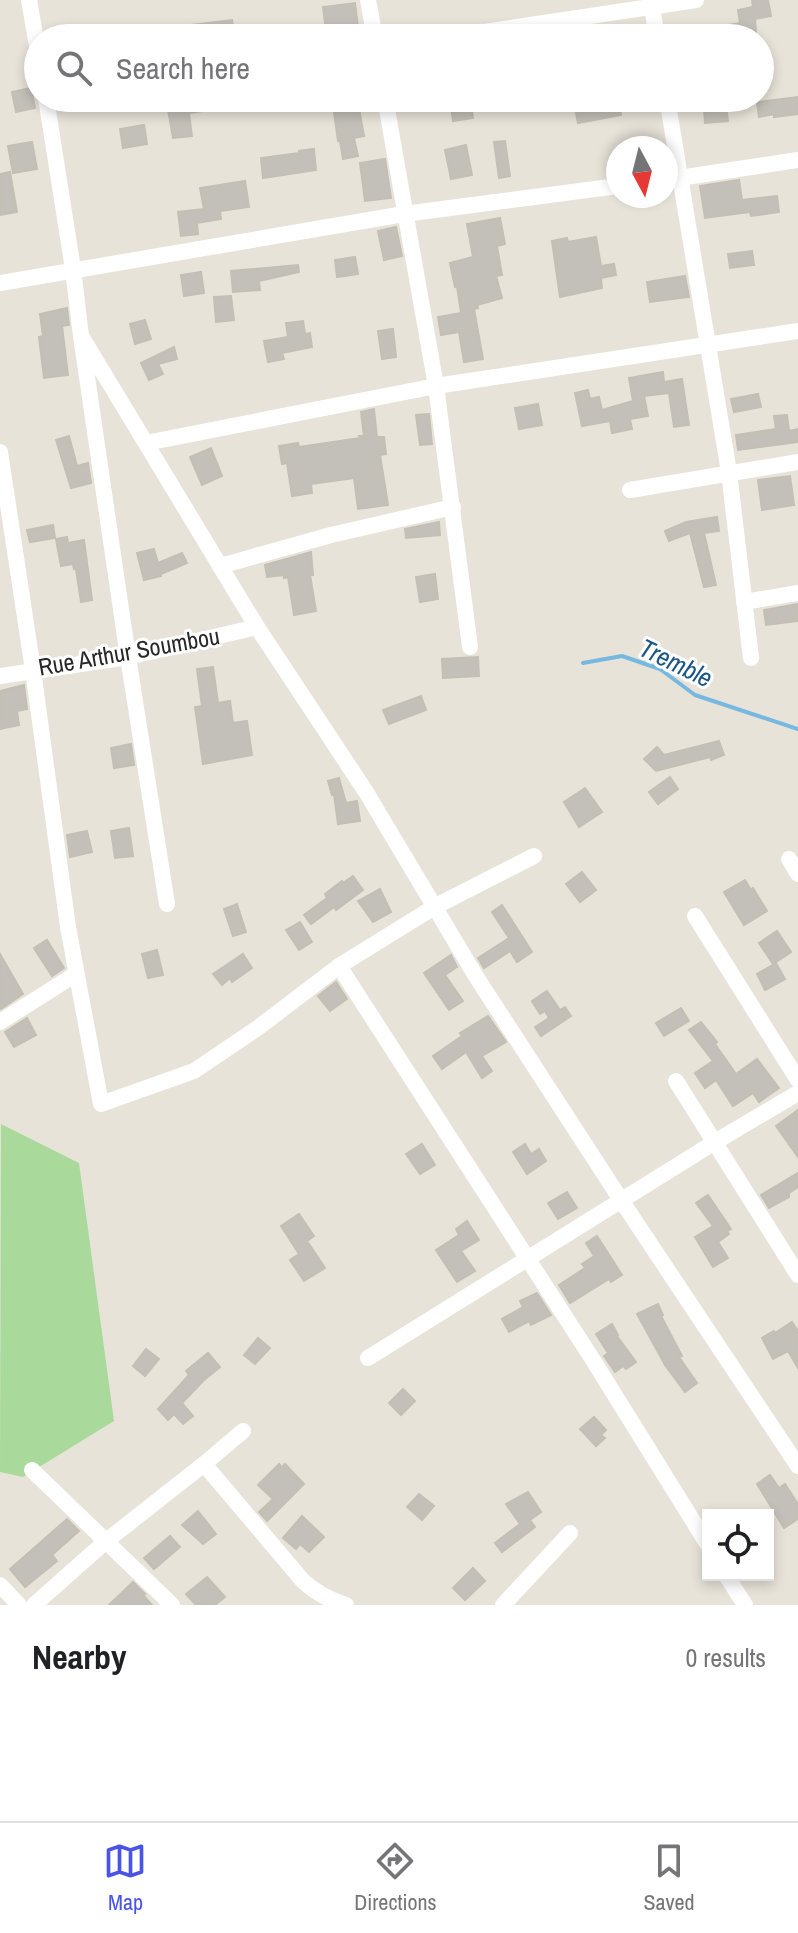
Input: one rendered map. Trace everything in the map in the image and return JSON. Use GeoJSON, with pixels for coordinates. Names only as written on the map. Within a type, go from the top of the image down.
{"type":"FeatureCollection","features":[{"type":"Feature","properties":{"kind":"street"},"geometry":{"type":"LineString","coordinates":[[29,0],[33,24]]}},
{"type":"Feature","properties":{"kind":"street"},"geometry":{"type":"LineString","coordinates":[[368,0],[372,24]]}},
{"type":"Feature","properties":{"kind":"street"},"geometry":{"type":"LineString","coordinates":[[530,24],[651,4],[696,0]]}},
{"type":"Feature","properties":{"kind":"street"},"geometry":{"type":"LineString","coordinates":[[651,4],[655,24]]}},
{"type":"Feature","properties":{"kind":"street"},"geometry":{"type":"LineString","coordinates":[[53,112],[81,336],[167,904]]}},
{"type":"Feature","properties":{"kind":"street"},"geometry":{"type":"LineString","coordinates":[[387,112],[436,386],[470,647]]}},
{"type":"Feature","properties":{"kind":"street"},"geometry":{"type":"LineString","coordinates":[[668,112],[670,136]]}},
{"type":"Feature","properties":{"kind":"street"},"geometry":{"type":"LineString","coordinates":[[678,178],[798,160]]}},
{"type":"Feature","properties":{"kind":"street"},"geometry":{"type":"LineString","coordinates":[[0,283],[404,214],[606,188]]}},
{"type":"Feature","properties":{"kind":"street"},"geometry":{"type":"LineString","coordinates":[[678,202],[709,345],[729,472],[751,658]]}},
{"type":"Feature","properties":{"kind":"street"},"geometry":{"type":"LineString","coordinates":[[146,443],[436,386],[798,331]]}},
{"type":"Feature","properties":{"kind":"street"},"geometry":{"type":"LineString","coordinates":[[81,336],[257,627],[366,792],[477,978],[798,1466]]}},
{"type":"Feature","properties":{"kind":"street"},"geometry":{"type":"LineString","coordinates":[[0,452],[68,927],[101,1104],[194,1071],[259,1027],[339,966],[436,906],[534,856]]}},
{"type":"Feature","properties":{"kind":"street"},"geometry":{"type":"LineString","coordinates":[[630,490],[798,462]]}},
{"type":"Feature","properties":{"kind":"street"},"geometry":{"type":"LineString","coordinates":[[220,566],[331,535],[453,507]]}},
{"type":"Feature","properties":{"kind":"street"},"geometry":{"type":"LineString","coordinates":[[744,602],[798,593]]}},
{"type":"Feature","properties":{"kind":"street","name":"Rue Arthur Soumbou"},"geometry":{"type":"LineString","coordinates":[[0,676],[128,657],[257,627]]}},
{"type":"Feature","properties":{"kind":"street"},"geometry":{"type":"LineString","coordinates":[[695,916],[798,1080]]}},
{"type":"Feature","properties":{"kind":"street"},"geometry":{"type":"LineString","coordinates":[[339,966],[702,1535]]}},
{"type":"Feature","properties":{"kind":"street"},"geometry":{"type":"LineString","coordinates":[[0,1022],[76,974]]}},
{"type":"Feature","properties":{"kind":"street"},"geometry":{"type":"LineString","coordinates":[[676,1081],[798,1275]]}},
{"type":"Feature","properties":{"kind":"street"},"geometry":{"type":"LineString","coordinates":[[368,1358],[798,1093]]}},
{"type":"Feature","properties":{"kind":"street"},"geometry":{"type":"LineString","coordinates":[[34,1605],[105,1542],[243,1431]]}},
{"type":"Feature","properties":{"kind":"street"},"geometry":{"type":"LineString","coordinates":[[204,1464],[303,1581],[316,1593],[346,1605]]}},
{"type":"Feature","properties":{"kind":"street"},"geometry":{"type":"LineString","coordinates":[[32,1470],[172,1605]]}},
{"type":"Feature","properties":{"kind":"street"},"geometry":{"type":"LineString","coordinates":[[503,1605],[570,1533]]}},
{"type":"Feature","properties":{"kind":"street"},"geometry":{"type":"LineString","coordinates":[[730,1581],[745,1605]]}},
{"type":"Feature","properties":{"kind":"street"},"geometry":{"type":"LineString","coordinates":[[0,1585],[19,1605]]}},
{"type":"Feature","properties":{"kind":"green space"},"geometry":{"type":"Polygon","coordinates":[[[1,1124],[79,1163],[114,1421],[23,1477],[0,1472],[1,1124]]]}},
{"type":"Feature","properties":{"kind":"building"},"geometry":{"type":"Polygon","coordinates":[[[752,0],[768,0],[771,16],[755,19],[755,24],[734,24],[740,23],[738,10],[753,7],[752,0]]]}},
{"type":"Feature","properties":{"kind":"building"},"geometry":{"type":"Polygon","coordinates":[[[355,3],[358,24],[325,24],[323,7],[355,3]]]}},
{"type":"Feature","properties":{"kind":"building"},"geometry":{"type":"Polygon","coordinates":[[[232,20],[233,24],[198,24],[232,20]]]}},
{"type":"Feature","properties":{"kind":"building"},"geometry":{"type":"Polygon","coordinates":[[[24,89],[24,110],[16,112],[12,92],[24,89]]]}},
{"type":"Feature","properties":{"kind":"building"},"geometry":{"type":"Polygon","coordinates":[[[798,97],[798,114],[759,117],[758,112],[774,112],[774,100],[798,97]]]}},
{"type":"Feature","properties":{"kind":"building"},"geometry":{"type":"Polygon","coordinates":[[[168,112],[196,112],[189,113],[192,136],[173,138],[168,112]]]}},
{"type":"Feature","properties":{"kind":"building"},"geometry":{"type":"Polygon","coordinates":[[[334,112],[360,112],[364,136],[354,138],[358,156],[343,159],[334,112]]]}},
{"type":"Feature","properties":{"kind":"building"},"geometry":{"type":"Polygon","coordinates":[[[452,112],[472,112],[473,118],[453,121],[452,112]]]}},
{"type":"Feature","properties":{"kind":"building"},"geometry":{"type":"Polygon","coordinates":[[[576,112],[621,112],[621,115],[578,123],[576,112]]]}},
{"type":"Feature","properties":{"kind":"building"},"geometry":{"type":"Polygon","coordinates":[[[704,112],[727,112],[728,121],[705,123],[704,112]]]}},
{"type":"Feature","properties":{"kind":"building"},"geometry":{"type":"Polygon","coordinates":[[[144,125],[147,144],[123,148],[120,129],[144,125]]]}},
{"type":"Feature","properties":{"kind":"building"},"geometry":{"type":"Polygon","coordinates":[[[505,141],[510,176],[499,178],[494,142],[505,141]]]}},
{"type":"Feature","properties":{"kind":"building"},"geometry":{"type":"Polygon","coordinates":[[[32,142],[37,169],[13,173],[8,146],[32,142]]]}},
{"type":"Feature","properties":{"kind":"building"},"geometry":{"type":"Polygon","coordinates":[[[466,145],[472,175],[451,179],[445,150],[466,145]]]}},
{"type":"Feature","properties":{"kind":"building"},"geometry":{"type":"Polygon","coordinates":[[[314,149],[316,170],[263,178],[261,158],[314,149]]]}},
{"type":"Feature","properties":{"kind":"building"},"geometry":{"type":"Polygon","coordinates":[[[385,159],[391,198],[365,201],[360,163],[385,159]]]}},
{"type":"Feature","properties":{"kind":"building"},"geometry":{"type":"Polygon","coordinates":[[[10,172],[17,212],[0,215],[0,174],[10,172]]]}},
{"type":"Feature","properties":{"kind":"building"},"geometry":{"type":"Polygon","coordinates":[[[739,180],[742,200],[777,196],[779,212],[705,218],[700,186],[739,180]]]}},
{"type":"Feature","properties":{"kind":"building"},"geometry":{"type":"Polygon","coordinates":[[[245,181],[249,207],[220,211],[221,219],[197,223],[198,234],[181,236],[178,212],[204,209],[200,188],[245,181]]]}},
{"type":"Feature","properties":{"kind":"building"},"geometry":{"type":"Polygon","coordinates":[[[500,218],[505,244],[497,246],[502,275],[496,276],[502,298],[477,305],[478,308],[474,309],[483,359],[464,362],[459,332],[441,335],[438,317],[461,313],[450,263],[473,257],[467,224],[500,218]]]}},
{"type":"Feature","properties":{"kind":"building"},"geometry":{"type":"Polygon","coordinates":[[[396,227],[402,256],[384,260],[378,231],[396,227]]]}},
{"type":"Feature","properties":{"kind":"building"},"geometry":{"type":"Polygon","coordinates":[[[596,237],[601,266],[614,264],[616,275],[601,278],[602,288],[560,297],[552,241],[567,238],[568,242],[596,237]]]}},
{"type":"Feature","properties":{"kind":"building"},"geometry":{"type":"Polygon","coordinates":[[[752,251],[754,265],[730,268],[728,254],[752,251]]]}},
{"type":"Feature","properties":{"kind":"building"},"geometry":{"type":"Polygon","coordinates":[[[355,257],[358,274],[337,277],[335,260],[355,257]]]}},
{"type":"Feature","properties":{"kind":"building"},"geometry":{"type":"Polygon","coordinates":[[[298,265],[299,272],[259,281],[260,290],[233,292],[231,271],[298,265]]]}},
{"type":"Feature","properties":{"kind":"building"},"geometry":{"type":"Polygon","coordinates":[[[201,272],[204,293],[184,296],[181,275],[201,272]]]}},
{"type":"Feature","properties":{"kind":"building"},"geometry":{"type":"Polygon","coordinates":[[[685,276],[689,297],[650,302],[647,282],[685,276]]]}},
{"type":"Feature","properties":{"kind":"building"},"geometry":{"type":"Polygon","coordinates":[[[231,296],[234,320],[216,322],[214,297],[231,296]]]}},
{"type":"Feature","properties":{"kind":"building"},"geometry":{"type":"Polygon","coordinates":[[[67,308],[69,325],[62,326],[68,375],[44,378],[39,337],[43,336],[40,314],[67,308]]]}},
{"type":"Feature","properties":{"kind":"building"},"geometry":{"type":"Polygon","coordinates":[[[145,320],[151,339],[135,344],[130,324],[145,320]]]}},
{"type":"Feature","properties":{"kind":"building"},"geometry":{"type":"Polygon","coordinates":[[[303,321],[305,334],[310,333],[312,347],[282,353],[284,359],[268,362],[264,341],[288,337],[286,323],[303,321]]]}},
{"type":"Feature","properties":{"kind":"building"},"geometry":{"type":"Polygon","coordinates":[[[393,329],[396,357],[382,359],[378,331],[393,329]]]}},
{"type":"Feature","properties":{"kind":"building"},"geometry":{"type":"Polygon","coordinates":[[[174,347],[177,359],[158,364],[163,374],[149,380],[141,363],[174,347]]]}},
{"type":"Feature","properties":{"kind":"building"},"geometry":{"type":"Polygon","coordinates":[[[663,372],[664,382],[682,379],[689,425],[674,427],[669,393],[644,396],[648,416],[630,419],[632,429],[612,433],[610,421],[582,426],[575,393],[588,390],[590,399],[599,397],[602,410],[633,401],[629,378],[663,372]]]}},
{"type":"Feature","properties":{"kind":"building"},"geometry":{"type":"Polygon","coordinates":[[[758,394],[761,407],[734,412],[731,399],[758,394]]]}},
{"type":"Feature","properties":{"kind":"building"},"geometry":{"type":"Polygon","coordinates":[[[538,404],[542,425],[519,429],[515,408],[538,404]]]}},
{"type":"Feature","properties":{"kind":"building"},"geometry":{"type":"Polygon","coordinates":[[[374,409],[377,437],[384,437],[386,454],[380,455],[388,505],[358,509],[354,478],[311,484],[312,493],[292,496],[287,463],[282,464],[279,446],[298,443],[299,447],[360,438],[364,436],[361,412],[374,409]]]}},
{"type":"Feature","properties":{"kind":"building"},"geometry":{"type":"Polygon","coordinates":[[[429,414],[432,444],[420,445],[416,415],[429,414]]]}},
{"type":"Feature","properties":{"kind":"building"},"geometry":{"type":"Polygon","coordinates":[[[787,415],[789,431],[798,429],[798,442],[738,450],[736,435],[776,429],[774,416],[787,415]]]}},
{"type":"Feature","properties":{"kind":"building"},"geometry":{"type":"Polygon","coordinates":[[[69,436],[77,466],[88,463],[91,483],[71,488],[56,440],[69,436]]]}},
{"type":"Feature","properties":{"kind":"building"},"geometry":{"type":"Polygon","coordinates":[[[211,448],[222,476],[202,485],[190,457],[211,448]]]}},
{"type":"Feature","properties":{"kind":"building"},"geometry":{"type":"Polygon","coordinates":[[[790,476],[794,505],[762,510],[758,480],[790,476]]]}},
{"type":"Feature","properties":{"kind":"building"},"geometry":{"type":"Polygon","coordinates":[[[717,517],[719,531],[704,533],[716,585],[704,587],[690,533],[669,541],[665,531],[686,522],[717,517]]]}},
{"type":"Feature","properties":{"kind":"building"},"geometry":{"type":"Polygon","coordinates":[[[439,522],[440,535],[406,538],[405,529],[439,522]]]}},
{"type":"Feature","properties":{"kind":"building"},"geometry":{"type":"Polygon","coordinates":[[[53,525],[55,538],[30,542],[27,530],[53,525]]]}},
{"type":"Feature","properties":{"kind":"building"},"geometry":{"type":"Polygon","coordinates":[[[67,537],[68,543],[84,540],[92,600],[81,602],[73,564],[61,566],[56,539],[67,537]]]}},
{"type":"Feature","properties":{"kind":"building"},"geometry":{"type":"Polygon","coordinates":[[[154,549],[158,563],[182,553],[187,563],[161,576],[144,580],[137,553],[154,549]]]}},
{"type":"Feature","properties":{"kind":"building"},"geometry":{"type":"Polygon","coordinates":[[[311,552],[313,575],[310,575],[316,611],[294,615],[288,577],[267,577],[265,565],[311,552]]]}},
{"type":"Feature","properties":{"kind":"building"},"geometry":{"type":"Polygon","coordinates":[[[435,574],[438,599],[420,602],[416,577],[435,574]]]}},
{"type":"Feature","properties":{"kind":"building"},"geometry":{"type":"Polygon","coordinates":[[[798,604],[798,621],[766,625],[764,610],[798,604]]]}},
{"type":"Feature","properties":{"kind":"building"},"geometry":{"type":"Polygon","coordinates":[[[478,657],[479,676],[443,678],[442,659],[478,657]]]}},
{"type":"Feature","properties":{"kind":"building"},"geometry":{"type":"Polygon","coordinates":[[[213,667],[218,703],[230,701],[233,723],[247,721],[252,755],[203,764],[195,707],[202,706],[197,669],[213,667]]]}},
{"type":"Feature","properties":{"kind":"building"},"geometry":{"type":"Polygon","coordinates":[[[24,685],[27,709],[17,711],[19,725],[0,729],[0,691],[24,685]]]}},
{"type":"Feature","properties":{"kind":"building"},"geometry":{"type":"Polygon","coordinates":[[[421,696],[426,710],[389,724],[383,710],[421,696]]]}},
{"type":"Feature","properties":{"kind":"building"},"geometry":{"type":"Polygon","coordinates":[[[719,741],[724,755],[711,760],[710,757],[656,771],[644,759],[657,747],[664,755],[719,741]]]}},
{"type":"Feature","properties":{"kind":"building"},"geometry":{"type":"Polygon","coordinates":[[[131,744],[134,765],[114,768],[111,748],[131,744]]]}},
{"type":"Feature","properties":{"kind":"building"},"geometry":{"type":"Polygon","coordinates":[[[670,777],[678,789],[658,804],[649,792],[670,777]]]}},
{"type":"Feature","properties":{"kind":"building"},"geometry":{"type":"Polygon","coordinates":[[[339,778],[346,803],[357,801],[360,821],[338,824],[334,794],[328,781],[339,778]]]}},
{"type":"Feature","properties":{"kind":"building"},"geometry":{"type":"Polygon","coordinates":[[[585,788],[602,812],[579,827],[564,802],[585,788]]]}},
{"type":"Feature","properties":{"kind":"building"},"geometry":{"type":"Polygon","coordinates":[[[129,828],[133,856],[115,858],[111,831],[129,828]]]}},
{"type":"Feature","properties":{"kind":"building"},"geometry":{"type":"Polygon","coordinates":[[[87,831],[92,852],[70,857],[67,835],[87,831]]]}},
{"type":"Feature","properties":{"kind":"building"},"geometry":{"type":"Polygon","coordinates":[[[582,872],[596,890],[580,902],[566,884],[582,872]]]}},
{"type":"Feature","properties":{"kind":"building"},"geometry":{"type":"Polygon","coordinates":[[[353,876],[363,890],[311,924],[304,915],[327,898],[325,894],[353,876]]]}},
{"type":"Feature","properties":{"kind":"building"},"geometry":{"type":"Polygon","coordinates":[[[745,880],[767,911],[744,925],[724,892],[745,880]]]}},
{"type":"Feature","properties":{"kind":"building"},"geometry":{"type":"Polygon","coordinates":[[[380,889],[391,912],[373,922],[358,901],[380,889]]]}},
{"type":"Feature","properties":{"kind":"building"},"geometry":{"type":"Polygon","coordinates":[[[237,904],[246,932],[233,936],[224,909],[237,904]]]}},
{"type":"Feature","properties":{"kind":"building"},"geometry":{"type":"Polygon","coordinates":[[[502,905],[532,952],[517,962],[510,951],[484,968],[478,958],[509,938],[492,912],[502,905]]]}},
{"type":"Feature","properties":{"kind":"building"},"geometry":{"type":"Polygon","coordinates":[[[300,922],[312,942],[299,950],[286,930],[300,922]]]}},
{"type":"Feature","properties":{"kind":"building"},"geometry":{"type":"Polygon","coordinates":[[[777,931],[791,952],[773,964],[759,943],[777,931]]]}},
{"type":"Feature","properties":{"kind":"building"},"geometry":{"type":"Polygon","coordinates":[[[47,940],[64,968],[52,976],[34,948],[47,940]]]}},
{"type":"Feature","properties":{"kind":"building"},"geometry":{"type":"Polygon","coordinates":[[[157,950],[163,975],[148,978],[142,954],[157,950]]]}},
{"type":"Feature","properties":{"kind":"building"},"geometry":{"type":"Polygon","coordinates":[[[0,954],[23,994],[1,1009],[0,1008],[0,954]]]}},
{"type":"Feature","properties":{"kind":"building"},"geometry":{"type":"Polygon","coordinates":[[[243,954],[252,968],[222,985],[213,974],[243,954]]]}},
{"type":"Feature","properties":{"kind":"building"},"geometry":{"type":"Polygon","coordinates":[[[451,955],[457,967],[445,975],[463,1001],[449,1010],[424,973],[451,955]]]}},
{"type":"Feature","properties":{"kind":"building"},"geometry":{"type":"Polygon","coordinates":[[[776,963],[785,979],[765,990],[757,974],[776,963]]]}},
{"type":"Feature","properties":{"kind":"building"},"geometry":{"type":"Polygon","coordinates":[[[336,982],[347,999],[330,1011],[318,996],[336,982]]]}},
{"type":"Feature","properties":{"kind":"building"},"geometry":{"type":"Polygon","coordinates":[[[547,991],[560,1010],[565,1007],[571,1016],[541,1036],[535,1027],[549,1018],[545,1011],[540,1014],[532,1001],[547,991]]]}},
{"type":"Feature","properties":{"kind":"building"},"geometry":{"type":"Polygon","coordinates":[[[681,1008],[689,1021],[664,1036],[656,1023],[681,1008]]]}},
{"type":"Feature","properties":{"kind":"building"},"geometry":{"type":"Polygon","coordinates":[[[488,1016],[506,1042],[482,1056],[492,1071],[482,1078],[466,1052],[442,1069],[433,1056],[462,1036],[460,1033],[488,1016]]]}},
{"type":"Feature","properties":{"kind":"building"},"geometry":{"type":"Polygon","coordinates":[[[27,1018],[36,1035],[14,1047],[5,1032],[27,1018]]]}},
{"type":"Feature","properties":{"kind":"building"},"geometry":{"type":"Polygon","coordinates":[[[701,1022],[736,1074],[757,1059],[779,1088],[759,1102],[753,1093],[733,1106],[716,1080],[705,1088],[695,1073],[713,1061],[689,1030],[701,1022]]]}},
{"type":"Feature","properties":{"kind":"building"},"geometry":{"type":"Polygon","coordinates":[[[798,1110],[798,1157],[776,1126],[798,1110]]]}},
{"type":"Feature","properties":{"kind":"building"},"geometry":{"type":"Polygon","coordinates":[[[422,1144],[435,1165],[420,1174],[406,1154],[422,1144]]]}},
{"type":"Feature","properties":{"kind":"building"},"geometry":{"type":"Polygon","coordinates":[[[525,1144],[531,1154],[539,1149],[546,1161],[527,1174],[513,1152],[525,1144]]]}},
{"type":"Feature","properties":{"kind":"building"},"geometry":{"type":"Polygon","coordinates":[[[798,1173],[798,1187],[789,1193],[789,1197],[769,1208],[761,1195],[798,1173]]]}},
{"type":"Feature","properties":{"kind":"building"},"geometry":{"type":"Polygon","coordinates":[[[567,1192],[577,1208],[558,1219],[548,1203],[567,1192]]]}},
{"type":"Feature","properties":{"kind":"building"},"geometry":{"type":"Polygon","coordinates":[[[708,1195],[731,1229],[718,1242],[728,1258],[713,1267],[695,1237],[713,1226],[696,1203],[708,1195]]]}},
{"type":"Feature","properties":{"kind":"building"},"geometry":{"type":"Polygon","coordinates":[[[299,1214],[314,1236],[307,1241],[325,1268],[304,1281],[290,1260],[299,1254],[281,1226],[299,1214]]]}},
{"type":"Feature","properties":{"kind":"building"},"geometry":{"type":"Polygon","coordinates":[[[467,1221],[479,1240],[461,1251],[475,1271],[457,1282],[436,1250],[459,1235],[456,1229],[467,1221]]]}},
{"type":"Feature","properties":{"kind":"building"},"geometry":{"type":"Polygon","coordinates":[[[597,1236],[622,1275],[611,1282],[609,1279],[570,1303],[559,1285],[585,1268],[582,1264],[594,1256],[586,1243],[597,1236]]]}},
{"type":"Feature","properties":{"kind":"building"},"geometry":{"type":"Polygon","coordinates":[[[537,1293],[551,1315],[531,1325],[529,1321],[509,1332],[502,1319],[523,1307],[520,1301],[537,1293]]]}},
{"type":"Feature","properties":{"kind":"building"},"geometry":{"type":"Polygon","coordinates":[[[658,1304],[682,1356],[679,1357],[697,1383],[685,1392],[665,1365],[637,1314],[658,1304]]]}},
{"type":"Feature","properties":{"kind":"building"},"geometry":{"type":"Polygon","coordinates":[[[792,1322],[798,1331],[798,1368],[788,1351],[773,1359],[762,1338],[792,1322]]]}},
{"type":"Feature","properties":{"kind":"building"},"geometry":{"type":"Polygon","coordinates":[[[612,1324],[636,1362],[615,1372],[604,1356],[608,1353],[596,1334],[612,1324]]]}},
{"type":"Feature","properties":{"kind":"building"},"geometry":{"type":"Polygon","coordinates":[[[258,1338],[270,1348],[255,1364],[244,1355],[258,1338]]]}},
{"type":"Feature","properties":{"kind":"building"},"geometry":{"type":"Polygon","coordinates":[[[146,1349],[159,1359],[145,1376],[133,1366],[146,1349]]]}},
{"type":"Feature","properties":{"kind":"building"},"geometry":{"type":"Polygon","coordinates":[[[208,1353],[220,1367],[182,1403],[193,1416],[183,1424],[174,1414],[168,1420],[158,1409],[189,1375],[186,1371],[208,1353]]]}},
{"type":"Feature","properties":{"kind":"building"},"geometry":{"type":"Polygon","coordinates":[[[403,1389],[415,1401],[401,1415],[389,1403],[403,1389]]]}},
{"type":"Feature","properties":{"kind":"building"},"geometry":{"type":"Polygon","coordinates":[[[594,1417],[606,1430],[601,1435],[605,1438],[596,1446],[580,1429],[594,1417]]]}},
{"type":"Feature","properties":{"kind":"building"},"geometry":{"type":"Polygon","coordinates":[[[279,1464],[282,1467],[285,1464],[304,1484],[267,1521],[259,1512],[273,1499],[258,1485],[279,1464]]]}},
{"type":"Feature","properties":{"kind":"building"},"geometry":{"type":"Polygon","coordinates":[[[770,1475],[779,1488],[785,1484],[798,1504],[798,1519],[784,1528],[757,1484],[770,1475]]]}},
{"type":"Feature","properties":{"kind":"building"},"geometry":{"type":"Polygon","coordinates":[[[528,1492],[541,1512],[530,1520],[535,1527],[502,1552],[495,1543],[520,1524],[506,1504],[528,1492]]]}},
{"type":"Feature","properties":{"kind":"building"},"geometry":{"type":"Polygon","coordinates":[[[419,1494],[434,1506],[422,1520],[407,1507],[419,1494]]]}},
{"type":"Feature","properties":{"kind":"building"},"geometry":{"type":"Polygon","coordinates":[[[198,1511],[216,1534],[203,1544],[182,1525],[198,1511]]]}},
{"type":"Feature","properties":{"kind":"building"},"geometry":{"type":"Polygon","coordinates":[[[302,1516],[324,1537],[309,1552],[300,1544],[296,1549],[283,1538],[302,1516]]]}},
{"type":"Feature","properties":{"kind":"building"},"geometry":{"type":"Polygon","coordinates":[[[67,1519],[79,1531],[52,1555],[57,1561],[25,1587],[10,1569],[67,1519]]]}},
{"type":"Feature","properties":{"kind":"building"},"geometry":{"type":"Polygon","coordinates":[[[170,1536],[180,1547],[154,1569],[144,1558],[170,1536]]]}},
{"type":"Feature","properties":{"kind":"building"},"geometry":{"type":"Polygon","coordinates":[[[473,1568],[485,1581],[465,1600],[453,1588],[473,1568]]]}},
{"type":"Feature","properties":{"kind":"building"},"geometry":{"type":"Polygon","coordinates":[[[207,1577],[225,1597],[215,1605],[196,1605],[186,1594],[207,1577]]]}},
{"type":"Feature","properties":{"kind":"building"},"geometry":{"type":"Polygon","coordinates":[[[133,1582],[152,1605],[109,1605],[133,1582]]]}},
{"type":"Feature","properties":{"kind":"waterway","name":"Tremble"},"geometry":{"type":"LineString","coordinates":[[583,663],[622,656],[660,669],[695,695],[798,729]]}}]}
